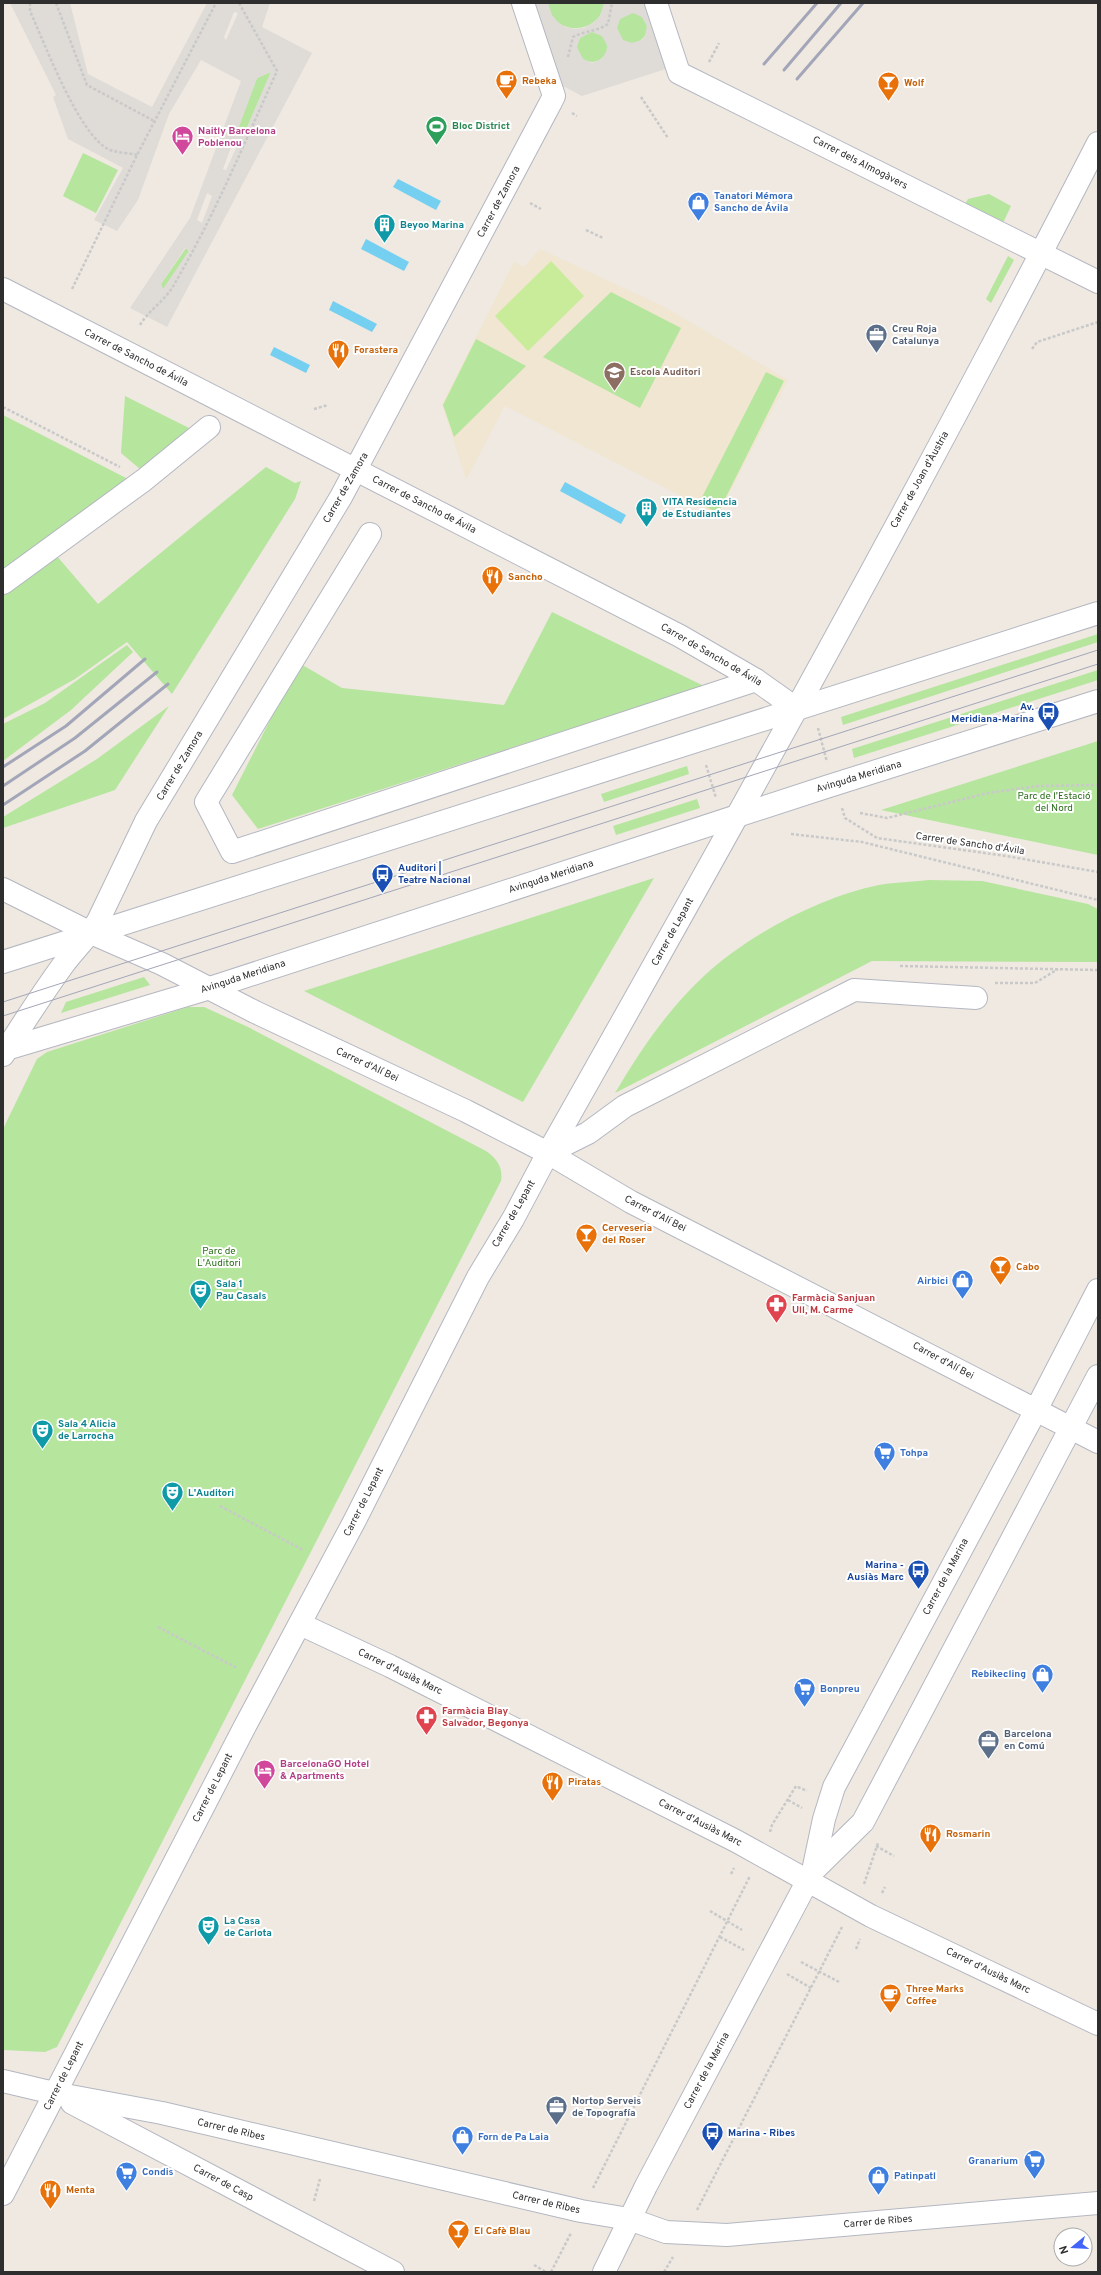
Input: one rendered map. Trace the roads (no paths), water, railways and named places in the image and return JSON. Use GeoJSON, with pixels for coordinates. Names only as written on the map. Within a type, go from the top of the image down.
{"type":"FeatureCollection","features":[{"type":"Feature","properties":{"kind":"street","name":"Carrer de Zamora"},"geometry":{"type":"LineString","coordinates":[[91,933],[146,821],[356,470],[554,96],[523,3]]}},
{"type":"Feature","properties":{"kind":"street","name":"Carrer dels Almogàvers"},"geometry":{"type":"LineString","coordinates":[[658,8],[679,73],[1041,255],[1098,282]]}},
{"type":"Feature","properties":{"kind":"street","name":"Carrer de Joan d'Àustria"},"geometry":{"type":"LineString","coordinates":[[738,816],[781,733],[797,709],[1041,255],[1098,142]]}},
{"type":"Feature","properties":{"kind":"street","name":"Carrer de Sancho de Ávila"},"geometry":{"type":"LineString","coordinates":[[3,289],[680,636],[756,680],[797,709]]}},
{"type":"Feature","properties":{"kind":"street"},"geometry":{"type":"LineString","coordinates":[[3,583],[144,480],[209,427]]}},
{"type":"Feature","properties":{"kind":"street"},"geometry":{"type":"LineString","coordinates":[[370,534],[206,802],[232,852],[756,680]]}},
{"type":"Feature","properties":{"kind":"street"},"geometry":{"type":"LineString","coordinates":[[3,962],[1098,613]]}},
{"type":"Feature","properties":{"kind":"street","name":"Avinguda Meridiana"},"geometry":{"type":"LineString","coordinates":[[4,1052],[210,988],[738,816],[1098,701]]}},
{"type":"Feature","properties":{"kind":"street","name":"Carrer de Lepant"},"geometry":{"type":"LineString","coordinates":[[3,2194],[54,2093],[300,1624],[478,1277],[513,1219],[548,1153],[738,816]]}},
{"type":"Feature","properties":{"kind":"street","name":"Carrer d'Alí Bei"},"geometry":{"type":"LineString","coordinates":[[3,889],[91,933],[210,988],[548,1153],[631,1202],[1098,1442]]}},
{"type":"Feature","properties":{"kind":"street"},"geometry":{"type":"LineString","coordinates":[[4,1052],[64,963],[91,933]]}},
{"type":"Feature","properties":{"kind":"street"},"geometry":{"type":"LineString","coordinates":[[548,1153],[588,1133],[625,1106],[854,990],[981,991]]}},
{"type":"Feature","properties":{"kind":"street","name":"Carrer de la Marina"},"geometry":{"type":"LineString","coordinates":[[604,2272],[629,2219],[810,1876],[824,1819],[834,1787],[1036,1410],[1098,1290]]}},
{"type":"Feature","properties":{"kind":"street","name":"Carrer de la Marina"},"geometry":{"type":"LineString","coordinates":[[810,1876],[863,1822],[1098,1376]]}},
{"type":"Feature","properties":{"kind":"street","name":"Carrer d'Ausiàs Marc"},"geometry":{"type":"LineString","coordinates":[[300,1624],[397,1670],[810,1876],[871,1916],[1098,2024]]}},
{"type":"Feature","properties":{"kind":"street","name":"Carrer de Ribes"},"geometry":{"type":"LineString","coordinates":[[3,2081],[54,2093],[162,2113],[581,2211],[629,2219],[666,2232],[727,2235],[1098,2203]]}},
{"type":"Feature","properties":{"kind":"street","name":"Carrer de Casp"},"geometry":{"type":"LineString","coordinates":[[54,2093],[393,2272]]}},
{"type":"Feature","properties":{"kind":"water"},"geometry":{"type":"Polygon","coordinates":[[[398,179],[441,201],[436,210],[393,187],[398,179]]]}},
{"type":"Feature","properties":{"kind":"water"},"geometry":{"type":"Polygon","coordinates":[[[366,239],[409,262],[404,271],[361,249],[366,239]]]}},
{"type":"Feature","properties":{"kind":"water"},"geometry":{"type":"Polygon","coordinates":[[[333,301],[377,324],[372,332],[329,310],[333,301]]]}},
{"type":"Feature","properties":{"kind":"water"},"geometry":{"type":"Polygon","coordinates":[[[274,347],[310,365],[306,373],[270,355],[274,347]]]}},
{"type":"Feature","properties":{"kind":"water"},"geometry":{"type":"Polygon","coordinates":[[[565,482],[626,515],[621,524],[560,491],[565,482]]]}},
{"type":"Feature","properties":{"kind":"tram line"},"geometry":{"type":"LineString","coordinates":[[3,1002],[1098,650]]}},
{"type":"Feature","properties":{"kind":"tram line"},"geometry":{"type":"LineString","coordinates":[[3,1016],[1098,664]]}},
{"type":"Feature","properties":{"kind":"railway"},"geometry":{"type":"LineString","coordinates":[[764,64],[817,3]]}},
{"type":"Feature","properties":{"kind":"railway"},"geometry":{"type":"LineString","coordinates":[[784,70],[841,3]]}},
{"type":"Feature","properties":{"kind":"railway"},"geometry":{"type":"LineString","coordinates":[[797,79],[863,3]]}},
{"type":"Feature","properties":{"kind":"railway"},"geometry":{"type":"LineString","coordinates":[[3,767],[66,726],[145,659]]}},
{"type":"Feature","properties":{"kind":"railway"},"geometry":{"type":"LineString","coordinates":[[3,786],[75,738],[157,672]]}},
{"type":"Feature","properties":{"kind":"railway"},"geometry":{"type":"LineString","coordinates":[[3,805],[85,751],[168,684]]}},
{"type":"Feature","properties":{"kind":"place","name":"Rebeka"},"geometry":{"type":"Point","coordinates":[506,100]}},
{"type":"Feature","properties":{"kind":"place","name":"Wolf"},"geometry":{"type":"Point","coordinates":[889,102]}},
{"type":"Feature","properties":{"kind":"place","name":"Bloc District"},"geometry":{"type":"Point","coordinates":[437,146]}},
{"type":"Feature","properties":{"kind":"place","name":"Naitly Barcelona Poblenou"},"geometry":{"type":"Point","coordinates":[183,156]}},
{"type":"Feature","properties":{"kind":"place","name":"Tanatori Mémora Sancho de Ávila"},"geometry":{"type":"Point","coordinates":[698,222]}},
{"type":"Feature","properties":{"kind":"place","name":"Beyoo Marina"},"geometry":{"type":"Point","coordinates":[385,244]}},
{"type":"Feature","properties":{"kind":"place","name":"Creu Roja Catalunya"},"geometry":{"type":"Point","coordinates":[876,354]}},
{"type":"Feature","properties":{"kind":"place","name":"Forastera"},"geometry":{"type":"Point","coordinates":[338,370]}},
{"type":"Feature","properties":{"kind":"place","name":"Escola Auditori"},"geometry":{"type":"Point","coordinates":[615,392]}},
{"type":"Feature","properties":{"kind":"place","name":"VITA Residencia de Estudiantes"},"geometry":{"type":"Point","coordinates":[646,528]}},
{"type":"Feature","properties":{"kind":"place","name":"Sancho"},"geometry":{"type":"Point","coordinates":[492,596]}},
{"type":"Feature","properties":{"kind":"place","name":"Av. Meridiana-Marina"},"geometry":{"type":"Point","coordinates":[1049,732]}},
{"type":"Feature","properties":{"kind":"place","name":"Auditori | Teatre Nacional"},"geometry":{"type":"Point","coordinates":[383,894]}},
{"type":"Feature","properties":{"kind":"place","name":"Cerveseria del Roser"},"geometry":{"type":"Point","coordinates":[587,1254]}},
{"type":"Feature","properties":{"kind":"place","name":"Cabo"},"geometry":{"type":"Point","coordinates":[1001,1286]}},
{"type":"Feature","properties":{"kind":"place","name":"Airbici"},"geometry":{"type":"Point","coordinates":[963,1300]}},
{"type":"Feature","properties":{"kind":"place","name":"Sala 1 Pau Casals"},"geometry":{"type":"Point","coordinates":[201,1310]}},
{"type":"Feature","properties":{"kind":"place","name":"Farmàcia Sanjuan Ull, M. Carme"},"geometry":{"type":"Point","coordinates":[776,1324]}},
{"type":"Feature","properties":{"kind":"place","name":"Sala 4 Alicia de Larrocha"},"geometry":{"type":"Point","coordinates":[42,1450]}},
{"type":"Feature","properties":{"kind":"place","name":"Tohpa"},"geometry":{"type":"Point","coordinates":[885,1472]}},
{"type":"Feature","properties":{"kind":"place","name":"L'Auditori"},"geometry":{"type":"Point","coordinates":[173,1512]}},
{"type":"Feature","properties":{"kind":"place","name":"Marina - Ausiàs Marc"},"geometry":{"type":"Point","coordinates":[919,1590]}},
{"type":"Feature","properties":{"kind":"place","name":"Rebikecling"},"geometry":{"type":"Point","coordinates":[1042,1694]}},
{"type":"Feature","properties":{"kind":"place","name":"Bonpreu"},"geometry":{"type":"Point","coordinates":[804,1708]}},
{"type":"Feature","properties":{"kind":"place","name":"Farmàcia Blay Salvador, Begonya"},"geometry":{"type":"Point","coordinates":[427,1736]}},
{"type":"Feature","properties":{"kind":"place","name":"Barcelona en Comú"},"geometry":{"type":"Point","coordinates":[989,1760]}},
{"type":"Feature","properties":{"kind":"place","name":"BarcelonaGO Hotel & Apartments"},"geometry":{"type":"Point","coordinates":[264,1790]}},
{"type":"Feature","properties":{"kind":"place","name":"Piratas"},"geometry":{"type":"Point","coordinates":[552,1802]}},
{"type":"Feature","properties":{"kind":"place","name":"Rosmarin"},"geometry":{"type":"Point","coordinates":[931,1854]}},
{"type":"Feature","properties":{"kind":"place","name":"La Casa de Carlota"},"geometry":{"type":"Point","coordinates":[208,1946]}},
{"type":"Feature","properties":{"kind":"place","name":"Three Marks Coffee"},"geometry":{"type":"Point","coordinates":[891,2014]}},
{"type":"Feature","properties":{"kind":"place","name":"Nortop Serveis de Topografía"},"geometry":{"type":"Point","coordinates":[556,2126]}},
{"type":"Feature","properties":{"kind":"place","name":"Marina - Ribes"},"geometry":{"type":"Point","coordinates":[713,2152]}},
{"type":"Feature","properties":{"kind":"place","name":"Forn de Pa Laia"},"geometry":{"type":"Point","coordinates":[463,2156]}},
{"type":"Feature","properties":{"kind":"place","name":"Granarium"},"geometry":{"type":"Point","coordinates":[1034,2180]}},
{"type":"Feature","properties":{"kind":"place","name":"Condis"},"geometry":{"type":"Point","coordinates":[126,2192]}},
{"type":"Feature","properties":{"kind":"place","name":"Patinpatl"},"geometry":{"type":"Point","coordinates":[879,2196]}},
{"type":"Feature","properties":{"kind":"place","name":"Menta"},"geometry":{"type":"Point","coordinates":[50,2210]}},
{"type":"Feature","properties":{"kind":"place","name":"El Cafè Blau"},"geometry":{"type":"Point","coordinates":[459,2250]}},
{"type":"Feature","properties":{"kind":"park label","name":"Parc de l'Estació del Nord"},"geometry":{"type":"Point","coordinates":[1054,802]}},
{"type":"Feature","properties":{"kind":"park label","name":"Parc de L'Auditori"},"geometry":{"type":"Point","coordinates":[219,1256]}}]}
